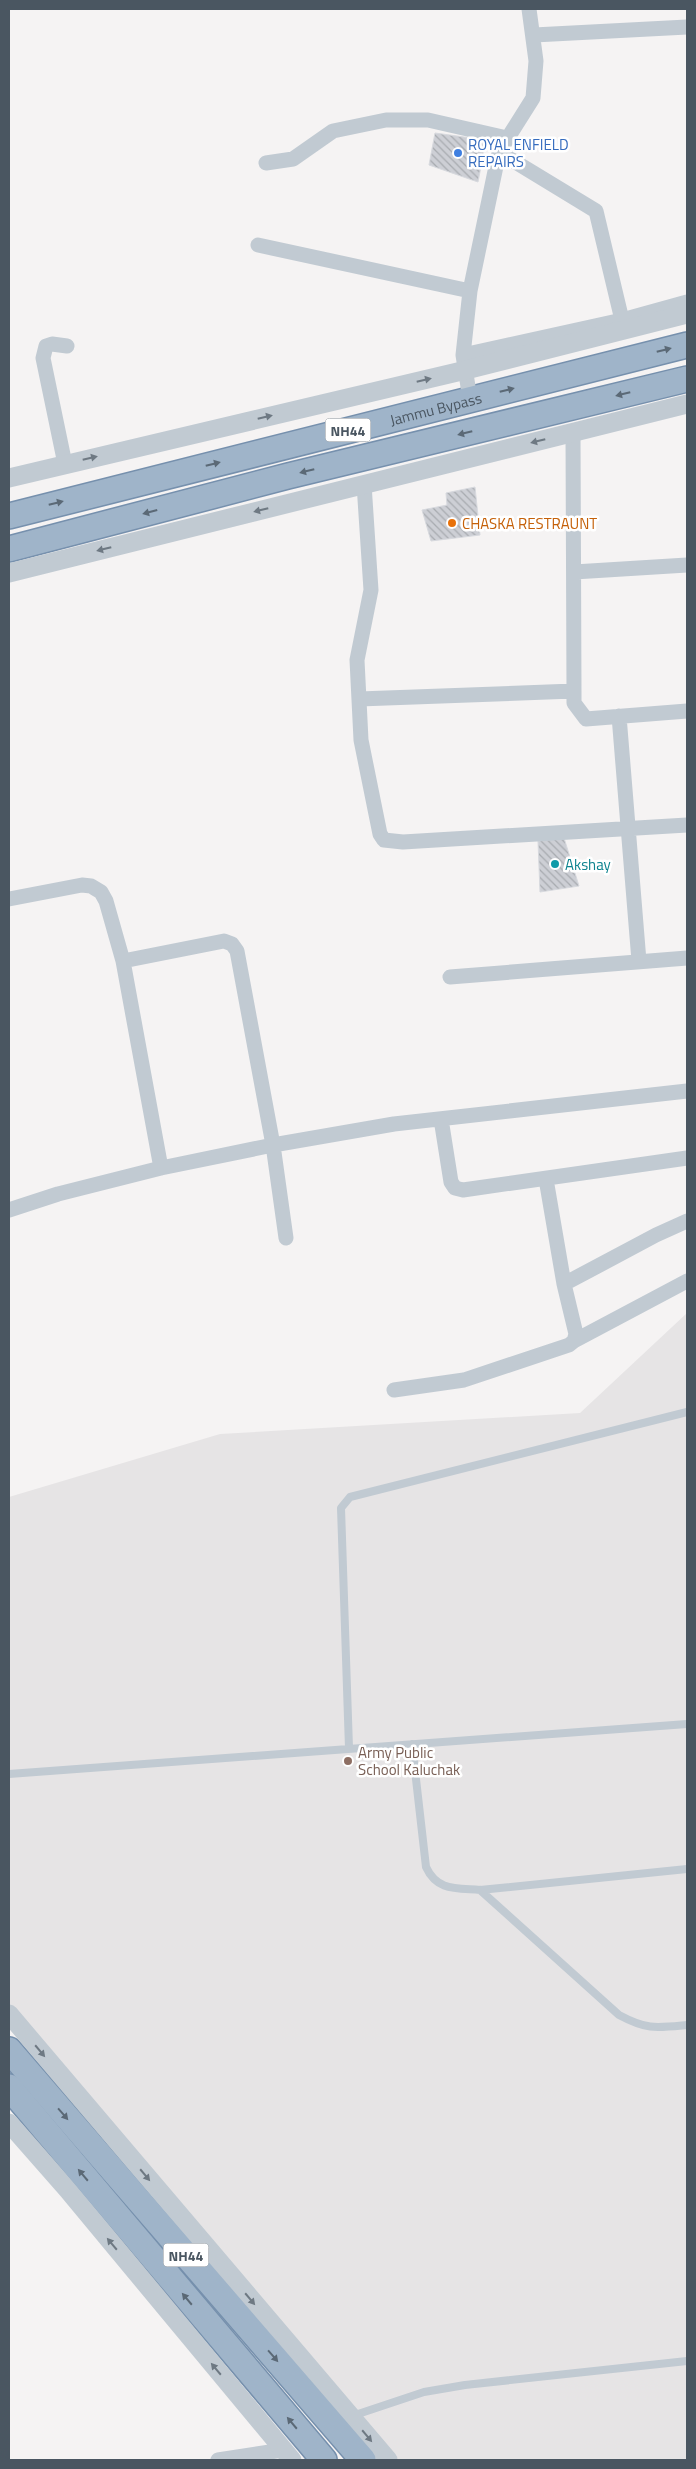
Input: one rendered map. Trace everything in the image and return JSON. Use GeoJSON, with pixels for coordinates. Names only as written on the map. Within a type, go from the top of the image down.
{"type":"FeatureCollection","features":[{"type":"Feature","properties":{"kind":"highway","name":"Jammu Bypass"},"geometry":{"type":"LineString","coordinates":[[9,516],[687,345]]}},
{"type":"Feature","properties":{"kind":"highway","name":"Jammu Bypass"},"geometry":{"type":"LineString","coordinates":[[9,549],[288,476],[687,379]]}},
{"type":"Feature","properties":{"kind":"highway","name":"NH44"},"geometry":{"type":"LineString","coordinates":[[9,2050],[341,2420],[363,2460]]}},
{"type":"Feature","properties":{"kind":"highway","name":"NH44"},"geometry":{"type":"LineString","coordinates":[[9,2087],[324,2460]]}},
{"type":"Feature","properties":{"kind":"street"},"geometry":{"type":"LineString","coordinates":[[470,399],[464,362],[470,291],[499,152],[533,98],[536,61],[529,9]]}},
{"type":"Feature","properties":{"kind":"street"},"geometry":{"type":"LineString","coordinates":[[534,35],[687,27]]}},
{"type":"Feature","properties":{"kind":"street"},"geometry":{"type":"LineString","coordinates":[[266,164],[293,158],[333,131],[386,120],[428,120],[507,138]]}},
{"type":"Feature","properties":{"kind":"street"},"geometry":{"type":"LineString","coordinates":[[499,152],[596,211],[622,320]]}},
{"type":"Feature","properties":{"kind":"street"},"geometry":{"type":"LineString","coordinates":[[258,245],[470,291]]}},
{"type":"Feature","properties":{"kind":"street"},"geometry":{"type":"LineString","coordinates":[[9,478],[464,362],[687,302]]}},
{"type":"Feature","properties":{"kind":"street"},"geometry":{"type":"LineString","coordinates":[[464,362],[687,314]]}},
{"type":"Feature","properties":{"kind":"street"},"geometry":{"type":"LineString","coordinates":[[65,464],[43,358],[46,346],[52,344],[67,346]]}},
{"type":"Feature","properties":{"kind":"street"},"geometry":{"type":"LineString","coordinates":[[9,573],[687,404]]}},
{"type":"Feature","properties":{"kind":"street"},"geometry":{"type":"LineString","coordinates":[[574,433],[574,703],[586,718],[687,711]]}},
{"type":"Feature","properties":{"kind":"street"},"geometry":{"type":"LineString","coordinates":[[364,484],[371,590],[357,660],[361,740],[380,834],[384,840],[392,843],[627,827],[687,825]]}},
{"type":"Feature","properties":{"kind":"street"},"geometry":{"type":"LineString","coordinates":[[574,572],[687,565]]}},
{"type":"Feature","properties":{"kind":"street"},"geometry":{"type":"LineString","coordinates":[[359,700],[574,691]]}},
{"type":"Feature","properties":{"kind":"street"},"geometry":{"type":"LineString","coordinates":[[619,716],[639,961]]}},
{"type":"Feature","properties":{"kind":"street"},"geometry":{"type":"LineString","coordinates":[[9,899],[82,885],[91,886],[100,892],[106,901],[123,961],[161,1168]]}},
{"type":"Feature","properties":{"kind":"street"},"geometry":{"type":"LineString","coordinates":[[123,961],[224,941],[232,944],[237,951],[273,1145],[286,1238]]}},
{"type":"Feature","properties":{"kind":"street"},"geometry":{"type":"LineString","coordinates":[[450,977],[687,958]]}},
{"type":"Feature","properties":{"kind":"street"},"geometry":{"type":"LineString","coordinates":[[9,1210],[58,1194],[161,1168],[273,1145],[394,1124],[687,1091]]}},
{"type":"Feature","properties":{"kind":"street"},"geometry":{"type":"LineString","coordinates":[[441,1119],[451,1182],[455,1188],[463,1190],[687,1158]]}},
{"type":"Feature","properties":{"kind":"street"},"geometry":{"type":"LineString","coordinates":[[546,1179],[564,1284],[576,1334],[574,1341]]}},
{"type":"Feature","properties":{"kind":"street"},"geometry":{"type":"LineString","coordinates":[[564,1284],[656,1235],[687,1221]]}},
{"type":"Feature","properties":{"kind":"street"},"geometry":{"type":"LineString","coordinates":[[394,1390],[464,1380],[552,1351],[687,1281]]}},
{"type":"Feature","properties":{"kind":"street"},"geometry":{"type":"LineString","coordinates":[[9,2014],[341,2420],[388,2460]]}},
{"type":"Feature","properties":{"kind":"street"},"geometry":{"type":"LineString","coordinates":[[9,2123],[67,2189],[287,2455]]}},
{"type":"Feature","properties":{"kind":"street"},"geometry":{"type":"LineString","coordinates":[[218,2460],[287,2455]]}},
{"type":"Feature","properties":{"kind":"lane"},"geometry":{"type":"LineString","coordinates":[[349,1748],[341,1508],[350,1497],[687,1412]]}},
{"type":"Feature","properties":{"kind":"lane"},"geometry":{"type":"LineString","coordinates":[[9,1774],[687,1724]]}},
{"type":"Feature","properties":{"kind":"lane"},"geometry":{"type":"LineString","coordinates":[[412,1744],[426,1867],[431,1878],[438,1884],[450,1888],[480,1890],[687,1869]]}},
{"type":"Feature","properties":{"kind":"lane"},"geometry":{"type":"LineString","coordinates":[[480,1890],[618,2014],[640,2026],[687,2025]]}},
{"type":"Feature","properties":{"kind":"lane"},"geometry":{"type":"LineString","coordinates":[[341,2420],[424,2392],[465,2385],[687,2361]]}},
{"type":"Feature","properties":{"kind":"shaded area","name":"Army Public School Kaluchak"},"geometry":{"type":"Polygon","coordinates":[[[687,1313],[687,2460],[396,2460],[9,2025],[9,1497],[220,1434],[580,1413],[687,1313]]]}},
{"type":"Feature","properties":{"kind":"building","name":"ROYAL ENFIELD REPAIRS"},"geometry":{"type":"Polygon","coordinates":[[[435,133],[486,140],[478,182],[429,165],[435,133]]]}},
{"type":"Feature","properties":{"kind":"building","name":"CHASKA RESTRAUNT"},"geometry":{"type":"Polygon","coordinates":[[[475,487],[480,535],[431,541],[422,510],[447,505],[446,493],[475,487]]]}},
{"type":"Feature","properties":{"kind":"building","name":"Akshay"},"geometry":{"type":"Polygon","coordinates":[[[564,838],[579,886],[540,892],[538,841],[564,838]]]}},
{"type":"Feature","properties":{"kind":"place","name":"ROYAL ENFIELD REPAIRS"},"geometry":{"type":"Point","coordinates":[458,153]}},
{"type":"Feature","properties":{"kind":"place","name":"CHASKA RESTRAUNT"},"geometry":{"type":"Point","coordinates":[452,523]}},
{"type":"Feature","properties":{"kind":"place","name":"Akshay"},"geometry":{"type":"Point","coordinates":[555,864]}},
{"type":"Feature","properties":{"kind":"place","name":"Army Public School Kaluchak"},"geometry":{"type":"Point","coordinates":[348,1761]}}]}
